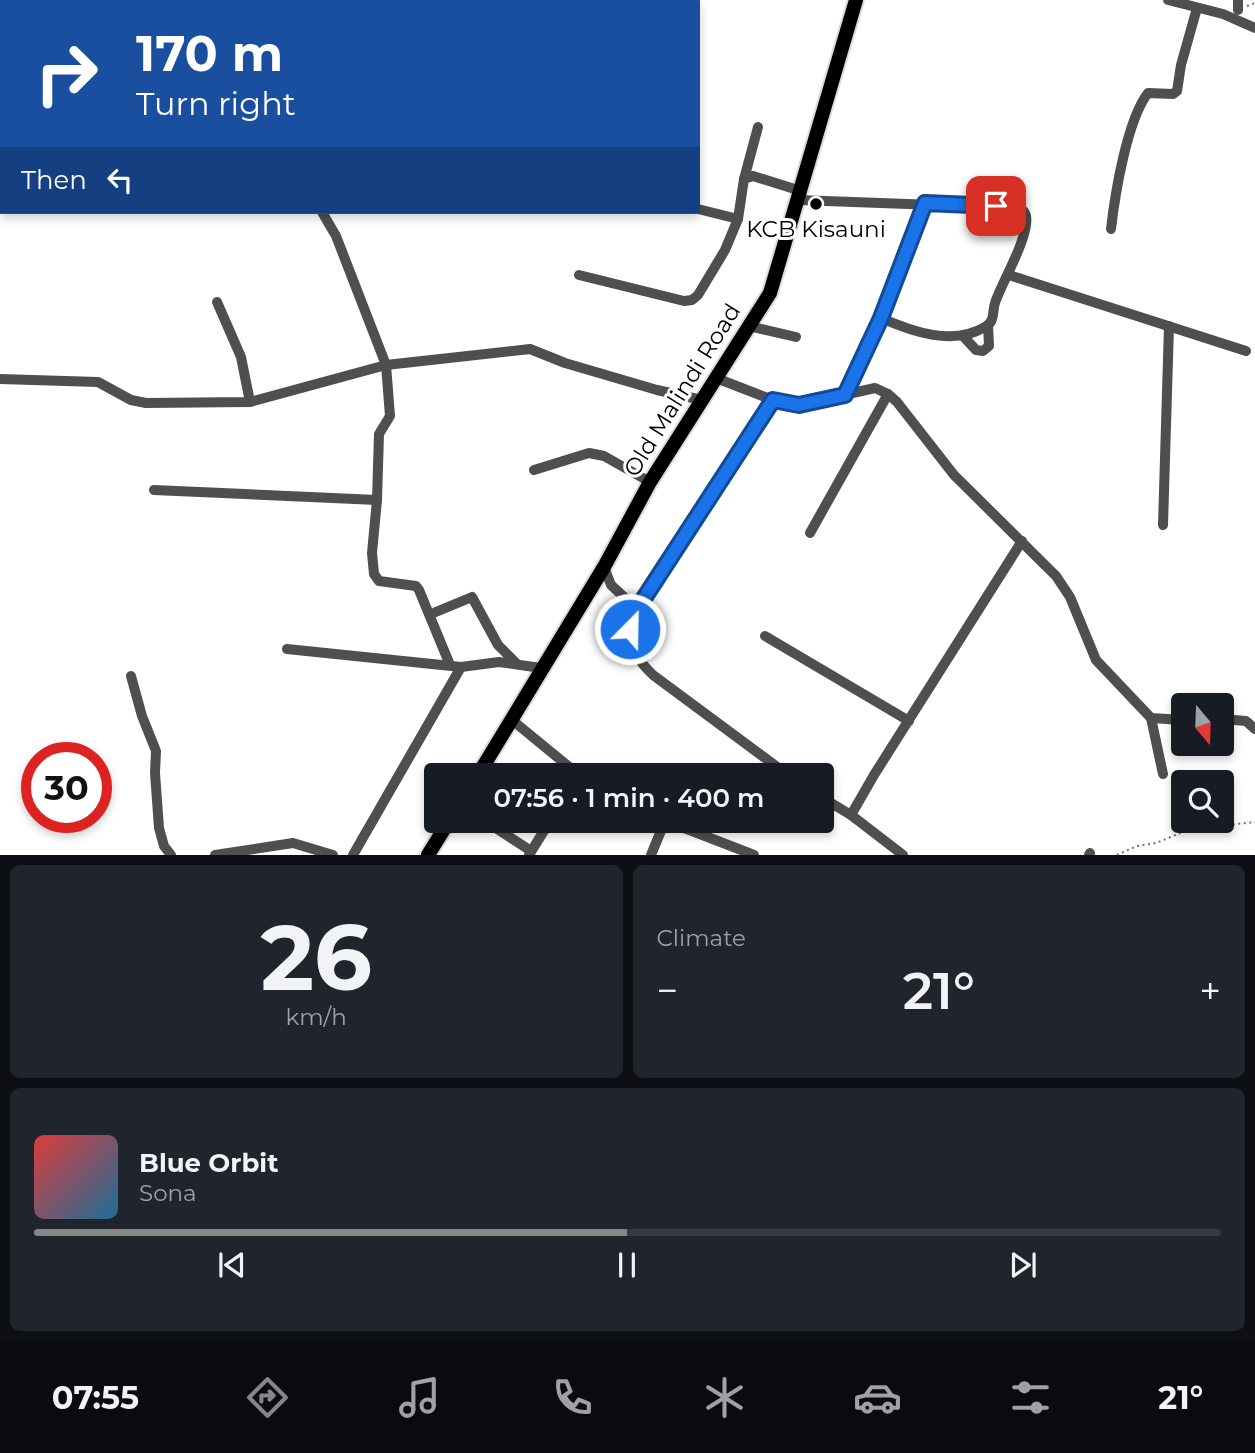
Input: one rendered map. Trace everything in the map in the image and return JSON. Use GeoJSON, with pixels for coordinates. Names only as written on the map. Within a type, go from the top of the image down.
{"type":"FeatureCollection","features":[{"type":"Feature","properties":{"kind":"main road","name":"Old Malindi Road"},"geometry":{"type":"LineString","coordinates":[[485,763],[604,567],[650,482],[774,284],[856,0]]}},
{"type":"Feature","properties":{"kind":"main road"},"geometry":{"type":"LineString","coordinates":[[428,855],[442,833]]}},
{"type":"Feature","properties":{"kind":"street"},"geometry":{"type":"LineString","coordinates":[[1168,0],[1223,15],[1255,28]]}},
{"type":"Feature","properties":{"kind":"street"},"geometry":{"type":"LineString","coordinates":[[1111,229],[1129,138],[1141,104],[1148,93],[1173,94],[1177,91],[1181,65],[1197,8]]}},
{"type":"Feature","properties":{"kind":"street"},"geometry":{"type":"LineString","coordinates":[[579,275],[692,300],[698,295],[725,250],[738,219],[744,179],[758,127]]}},
{"type":"Feature","properties":{"kind":"street"},"geometry":{"type":"LineString","coordinates":[[744,179],[753,176],[799,196],[1020,208],[1026,217],[1025,227],[1009,275],[995,302],[992,321],[988,325],[964,337],[906,329],[881,318]]}},
{"type":"Feature","properties":{"kind":"street"},"geometry":{"type":"LineString","coordinates":[[845,395],[881,318],[925,203]]}},
{"type":"Feature","properties":{"kind":"street"},"geometry":{"type":"LineString","coordinates":[[700,210],[738,219]]}},
{"type":"Feature","properties":{"kind":"street"},"geometry":{"type":"LineString","coordinates":[[323,214],[336,236],[386,365],[390,416],[379,434],[372,553],[376,579],[416,586],[456,666]]}},
{"type":"Feature","properties":{"kind":"street"},"geometry":{"type":"LineString","coordinates":[[1009,275],[1245,351]]}},
{"type":"Feature","properties":{"kind":"street"},"geometry":{"type":"LineString","coordinates":[[217,302],[241,357],[250,402]]}},
{"type":"Feature","properties":{"kind":"street"},"geometry":{"type":"LineString","coordinates":[[964,337],[976,350],[983,351],[989,346],[988,325]]}},
{"type":"Feature","properties":{"kind":"street"},"geometry":{"type":"LineString","coordinates":[[748,326],[796,337]]}},
{"type":"Feature","properties":{"kind":"street"},"geometry":{"type":"LineString","coordinates":[[1163,525],[1169,327]]}},
{"type":"Feature","properties":{"kind":"street"},"geometry":{"type":"LineString","coordinates":[[0,379],[97,382],[131,400],[146,403],[250,402],[386,365],[530,349],[565,363],[702,400]]}},
{"type":"Feature","properties":{"kind":"street"},"geometry":{"type":"LineString","coordinates":[[716,378],[773,400],[799,405],[875,388],[897,402],[954,475],[1056,576],[1070,597],[1096,660],[1151,718],[1163,774]]}},
{"type":"Feature","properties":{"kind":"street"},"geometry":{"type":"LineString","coordinates":[[810,533],[887,394]]}},
{"type":"Feature","properties":{"kind":"street"},"geometry":{"type":"LineString","coordinates":[[772,763],[644,667],[636,656],[630,629],[637,609],[773,400]]}},
{"type":"Feature","properties":{"kind":"street"},"geometry":{"type":"LineString","coordinates":[[534,470],[589,453],[604,456],[650,482]]}},
{"type":"Feature","properties":{"kind":"street"},"geometry":{"type":"LineString","coordinates":[[154,491],[377,500]]}},
{"type":"Feature","properties":{"kind":"street"},"geometry":{"type":"LineString","coordinates":[[851,815],[1022,541]]}},
{"type":"Feature","properties":{"kind":"street"},"geometry":{"type":"LineString","coordinates":[[604,567],[611,584],[637,609]]}},
{"type":"Feature","properties":{"kind":"street"},"geometry":{"type":"LineString","coordinates":[[430,614],[472,597],[498,645],[516,663]]}},
{"type":"Feature","properties":{"kind":"street"},"geometry":{"type":"LineString","coordinates":[[765,636],[909,721]]}},
{"type":"Feature","properties":{"kind":"street"},"geometry":{"type":"LineString","coordinates":[[287,649],[456,666],[516,663],[541,668]]}},
{"type":"Feature","properties":{"kind":"street"},"geometry":{"type":"LineString","coordinates":[[353,855],[456,666]]}},
{"type":"Feature","properties":{"kind":"street"},"geometry":{"type":"LineString","coordinates":[[131,676],[142,716],[156,751],[159,828],[164,846],[171,855]]}},
{"type":"Feature","properties":{"kind":"street"},"geometry":{"type":"LineString","coordinates":[[1151,718],[1171,719]]}},
{"type":"Feature","properties":{"kind":"street"},"geometry":{"type":"LineString","coordinates":[[512,720],[563,763]]}},
{"type":"Feature","properties":{"kind":"street"},"geometry":{"type":"LineString","coordinates":[[1234,720],[1246,722],[1255,729]]}},
{"type":"Feature","properties":{"kind":"street"},"geometry":{"type":"LineString","coordinates":[[834,805],[903,855]]}},
{"type":"Feature","properties":{"kind":"street"},"geometry":{"type":"LineString","coordinates":[[502,833],[530,853],[542,833]]}},
{"type":"Feature","properties":{"kind":"street"},"geometry":{"type":"LineString","coordinates":[[651,855],[660,833]]}},
{"type":"Feature","properties":{"kind":"street"},"geometry":{"type":"LineString","coordinates":[[696,833],[754,855]]}},
{"type":"Feature","properties":{"kind":"street"},"geometry":{"type":"LineString","coordinates":[[215,855],[293,843],[333,855]]}},
{"type":"Feature","properties":{"kind":"path"},"geometry":{"type":"LineString","coordinates":[[1117,855],[1190,829],[1255,822]]}},
{"type":"Feature","properties":{"kind":"place","name":"KCB Kisauni"},"geometry":{"type":"Point","coordinates":[816,204]}},
{"type":"Feature","properties":{"kind":"route"},"geometry":{"type":"LineString","coordinates":[[630,629],[637,609],[773,400],[799,405],[845,395],[881,318],[925,203],[996,206]]}}]}
